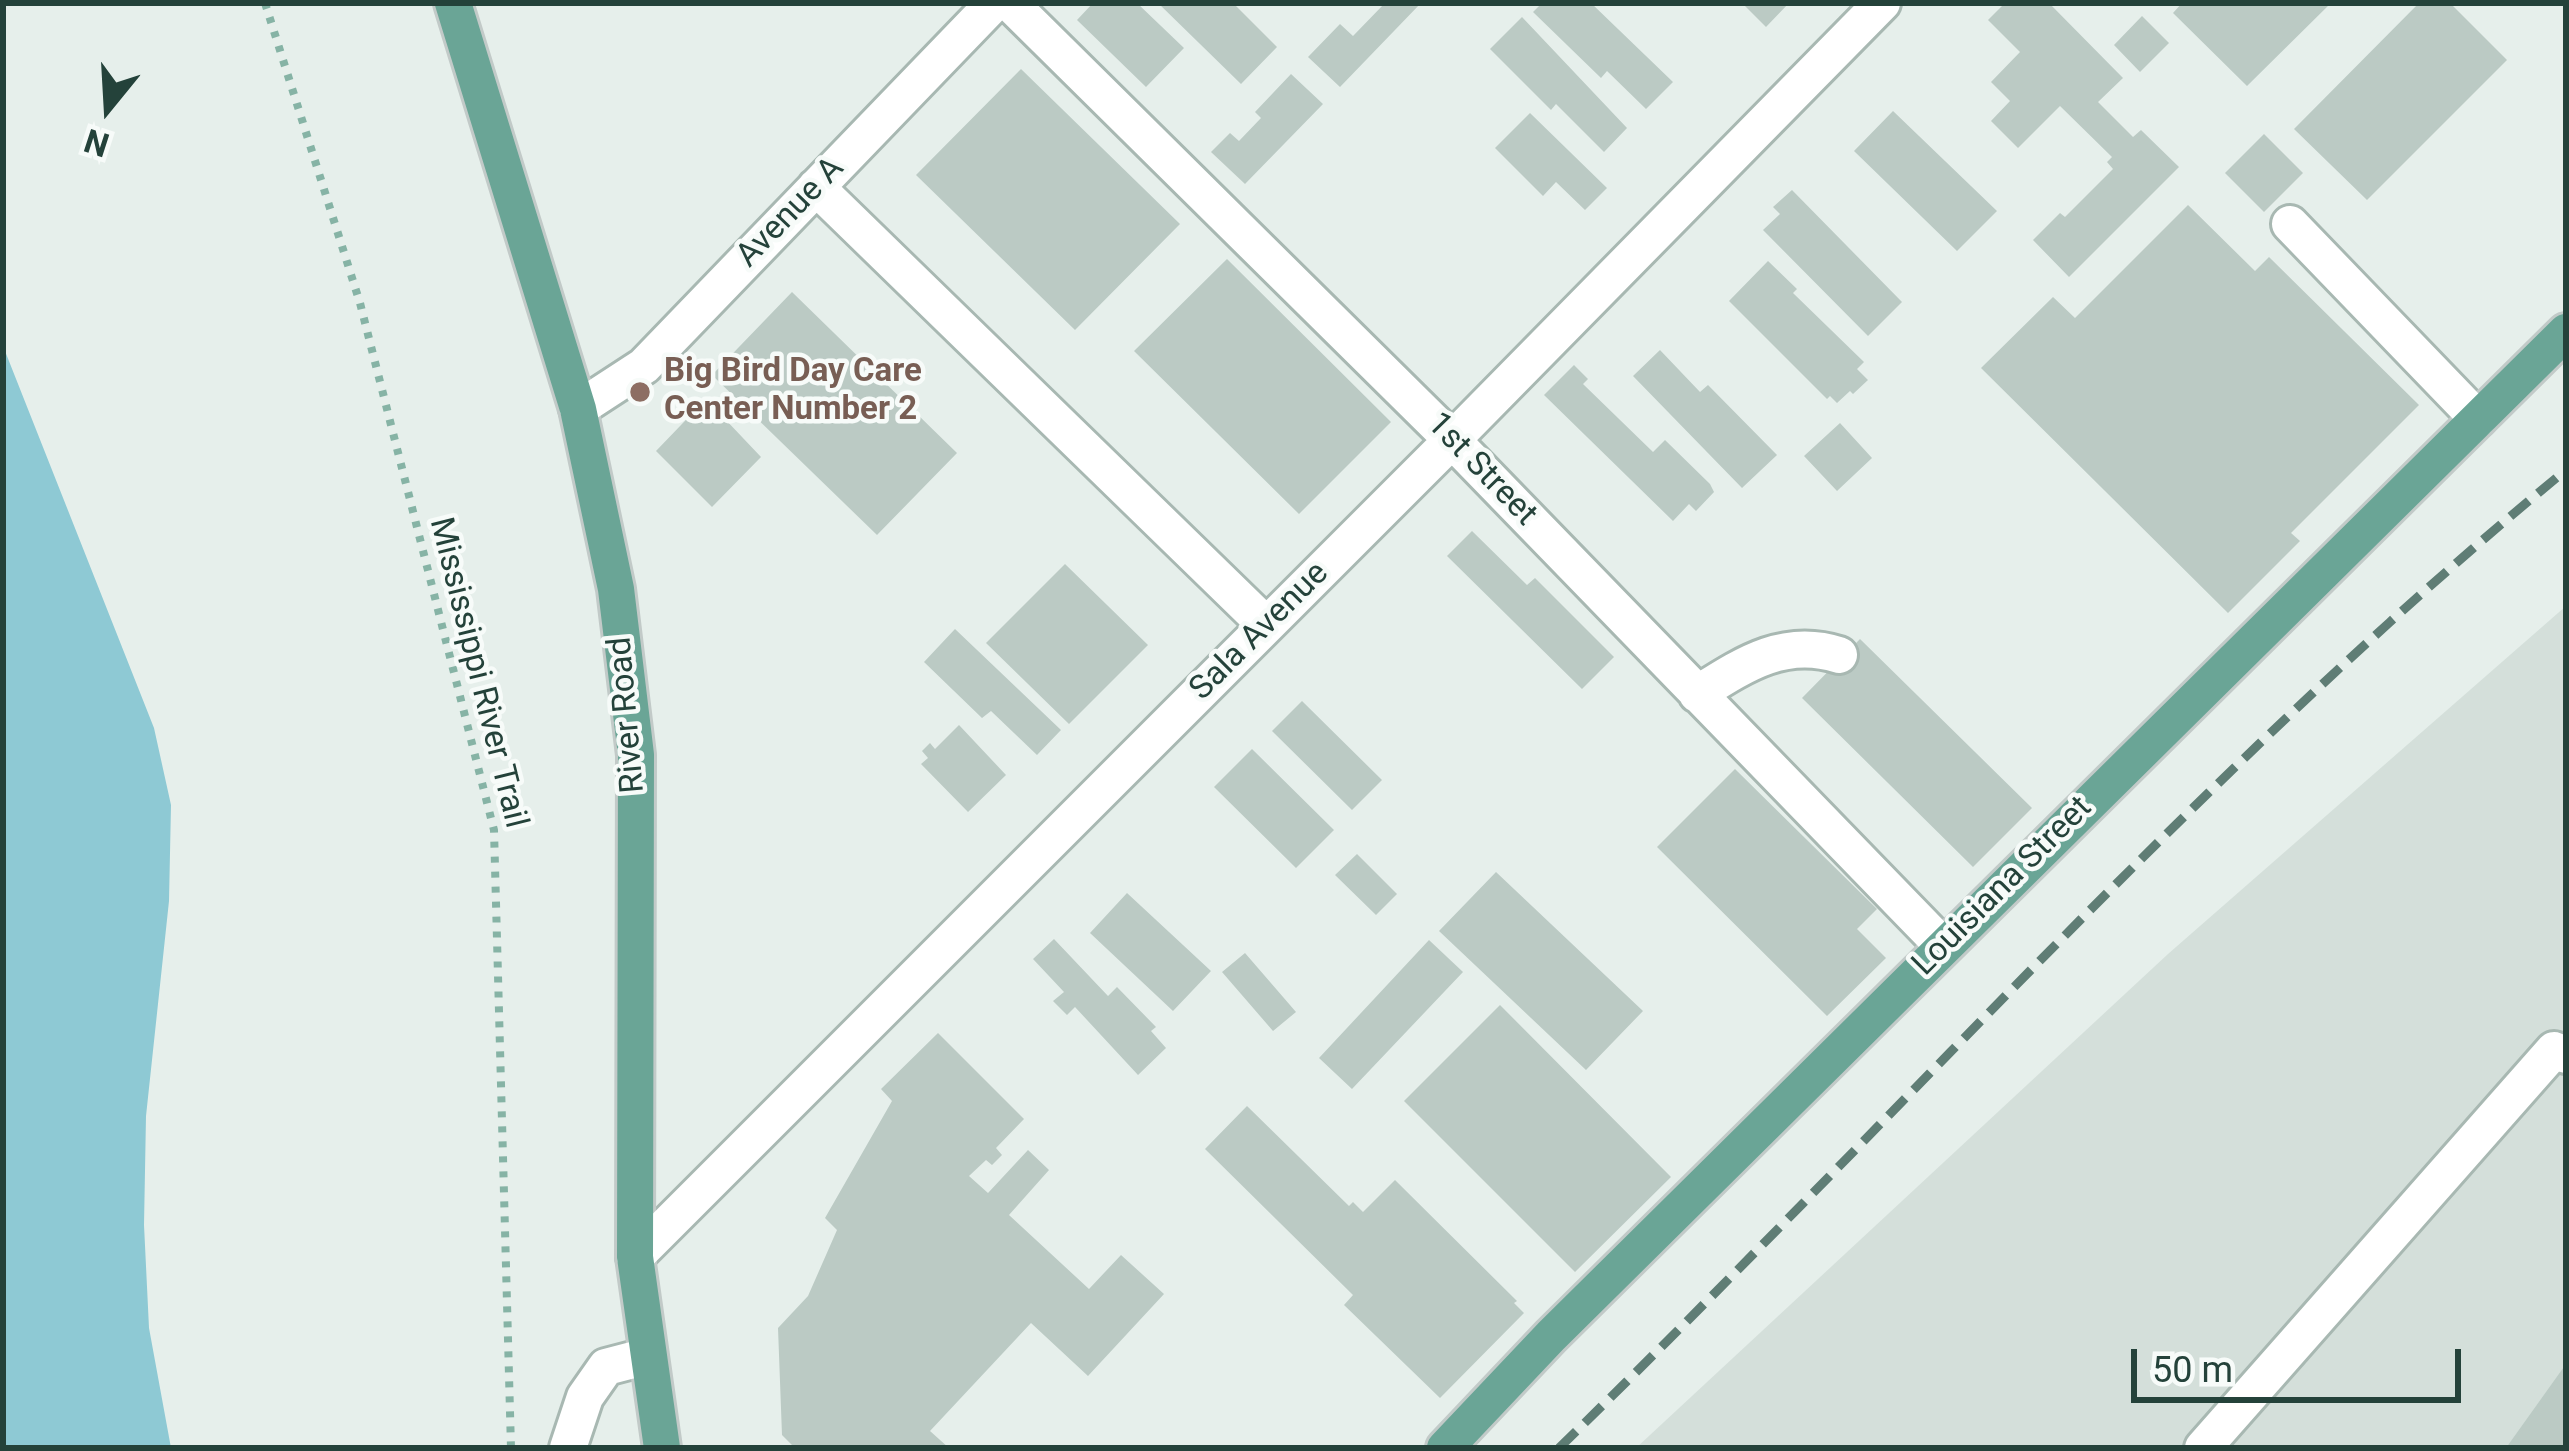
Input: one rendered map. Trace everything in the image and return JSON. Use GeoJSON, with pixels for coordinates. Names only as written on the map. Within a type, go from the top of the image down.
{"type":"FeatureCollection","features":[{"type":"Feature","properties":{"kind":"main road","name":"River Road"},"geometry":{"type":"LineString","coordinates":[[453,3],[578,410],[616,589],[636,755],[635,1257],[662,1448]]}},
{"type":"Feature","properties":{"kind":"main road","name":"Louisiana Street"},"geometry":{"type":"LineString","coordinates":[[1445,1448],[1942,946],[2566,332]]}},
{"type":"Feature","properties":{"kind":"street","name":"Avenue A"},"geometry":{"type":"LineString","coordinates":[[578,410],[644,366],[994,3]]}},
{"type":"Feature","properties":{"kind":"street","name":"1st Street"},"geometry":{"type":"LineString","coordinates":[[1010,3],[1452,440],[1942,946]]}},
{"type":"Feature","properties":{"kind":"street","name":"Sala Avenue"},"geometry":{"type":"LineString","coordinates":[[635,1257],[1882,3]]}},
{"type":"Feature","properties":{"kind":"street"},"geometry":{"type":"LineString","coordinates":[[816,188],[1266,626]]}},
{"type":"Feature","properties":{"kind":"street"},"geometry":{"type":"LineString","coordinates":[[2290,224],[2478,418]]}},
{"type":"Feature","properties":{"kind":"street"},"geometry":{"type":"LineString","coordinates":[[1697,694],[1753,659],[1798,647],[1839,655]]}},
{"type":"Feature","properties":{"kind":"street"},"geometry":{"type":"LineString","coordinates":[[2203,1448],[2554,1050],[2566,1055]]}},
{"type":"Feature","properties":{"kind":"street"},"geometry":{"type":"LineString","coordinates":[[568,1448],[585,1397],[605,1367],[648,1356]]}},
{"type":"Feature","properties":{"kind":"path","name":"Mississippi River Trail"},"geometry":{"type":"LineString","coordinates":[[265,3],[360,303],[494,830],[511,1448]]}},
{"type":"Feature","properties":{"kind":"shaded area"},"geometry":{"type":"Polygon","coordinates":[[[2566,606],[2566,1448],[1636,1448],[2168,954],[2566,606]]]}},
{"type":"Feature","properties":{"kind":"water"},"geometry":{"type":"Polygon","coordinates":[[[3,346],[154,728],[171,805],[169,901],[146,1116],[144,1225],[149,1328],[171,1448],[3,1448],[3,346]]]}},
{"type":"Feature","properties":{"kind":"building"},"geometry":{"type":"Polygon","coordinates":[[[1093,3],[1137,3],[1184,48],[1146,87],[1077,20],[1093,3]]]}},
{"type":"Feature","properties":{"kind":"building"},"geometry":{"type":"Polygon","coordinates":[[[1158,3],[1233,3],[1277,47],[1241,84],[1158,3]]]}},
{"type":"Feature","properties":{"kind":"building"},"geometry":{"type":"Polygon","coordinates":[[[1385,3],[1421,3],[1340,87],[1308,57],[1340,24],[1353,36],[1385,3]]]}},
{"type":"Feature","properties":{"kind":"building"},"geometry":{"type":"Polygon","coordinates":[[[1542,3],[1591,3],[1673,82],[1646,109],[1607,71],[1601,78],[1533,12],[1542,3]]]}},
{"type":"Feature","properties":{"kind":"building"},"geometry":{"type":"Polygon","coordinates":[[[1742,3],[1789,3],[1766,27],[1742,3]]]}},
{"type":"Feature","properties":{"kind":"building"},"geometry":{"type":"Polygon","coordinates":[[[2005,3],[2049,3],[2123,78],[2098,102],[2133,137],[2141,130],[2179,167],[2069,277],[2033,240],[2060,213],[2065,217],[2113,169],[2107,162],[2112,157],[2060,106],[2018,148],[1991,121],[2010,101],[1991,82],[2020,52],[1988,20],[2005,3]]]}},
{"type":"Feature","properties":{"kind":"building"},"geometry":{"type":"Polygon","coordinates":[[[2182,3],[2331,3],[2247,86],[2173,13],[2182,3]]]}},
{"type":"Feature","properties":{"kind":"building"},"geometry":{"type":"Polygon","coordinates":[[[2419,3],[2450,3],[2507,60],[2367,200],[2294,129],[2419,3]]]}},
{"type":"Feature","properties":{"kind":"building"},"geometry":{"type":"Polygon","coordinates":[[[2142,16],[2169,43],[2140,72],[2114,45],[2142,16]]]}},
{"type":"Feature","properties":{"kind":"building"},"geometry":{"type":"Polygon","coordinates":[[[1522,17],[1627,128],[1604,152],[1556,104],[1551,110],[1490,49],[1522,17]]]}},
{"type":"Feature","properties":{"kind":"building"},"geometry":{"type":"Polygon","coordinates":[[[1021,69],[1180,224],[1075,330],[916,175],[1021,69]]]}},
{"type":"Feature","properties":{"kind":"building"},"geometry":{"type":"Polygon","coordinates":[[[1291,74],[1323,104],[1245,184],[1211,152],[1230,133],[1239,141],[1261,118],[1255,112],[1291,74]]]}},
{"type":"Feature","properties":{"kind":"building"},"geometry":{"type":"Polygon","coordinates":[[[1893,111],[1997,211],[1957,251],[1854,151],[1893,111]]]}},
{"type":"Feature","properties":{"kind":"building"},"geometry":{"type":"Polygon","coordinates":[[[1530,113],[1607,188],[1585,210],[1556,182],[1543,196],[1495,148],[1530,113]]]}},
{"type":"Feature","properties":{"kind":"building"},"geometry":{"type":"Polygon","coordinates":[[[2264,134],[2303,173],[2264,212],[2225,173],[2264,134]]]}},
{"type":"Feature","properties":{"kind":"building"},"geometry":{"type":"Polygon","coordinates":[[[1792,190],[1902,302],[1868,336],[1763,230],[1780,214],[1773,207],[1792,190]]]}},
{"type":"Feature","properties":{"kind":"building"},"geometry":{"type":"Polygon","coordinates":[[[2188,205],[2255,271],[2269,257],[2419,405],[2291,533],[2300,541],[2228,613],[1981,368],[2053,297],[2075,318],[2188,205]]]}},
{"type":"Feature","properties":{"kind":"building"},"geometry":{"type":"Polygon","coordinates":[[[1227,259],[1391,422],[1299,514],[1134,351],[1227,259]]]}},
{"type":"Feature","properties":{"kind":"building"},"geometry":{"type":"Polygon","coordinates":[[[1768,261],[1797,289],[1793,293],[1864,362],[1857,369],[1868,380],[1837,403],[1830,396],[1827,399],[1729,301],[1768,261]]]}},
{"type":"Feature","properties":{"kind":"building"},"geometry":{"type":"Polygon","coordinates":[[[792,292],[957,453],[877,535],[712,375],[792,292]]]}},
{"type":"Feature","properties":{"kind":"building"},"geometry":{"type":"Polygon","coordinates":[[[1660,350],[1700,392],[1708,385],[1777,455],[1742,488],[1633,376],[1660,350]]]}},
{"type":"Feature","properties":{"kind":"building"},"geometry":{"type":"Polygon","coordinates":[[[1574,365],[1588,379],[1583,384],[1653,452],[1665,440],[1710,484],[1714,492],[1696,511],[1689,504],[1673,521],[1544,395],[1574,365]]]}},
{"type":"Feature","properties":{"kind":"building"},"geometry":{"type":"Polygon","coordinates":[[[706,399],[761,457],[712,507],[656,451],[706,399]]]}},
{"type":"Feature","properties":{"kind":"building"},"geometry":{"type":"Polygon","coordinates":[[[1840,423],[1872,458],[1837,491],[1804,456],[1840,423]]]}},
{"type":"Feature","properties":{"kind":"building"},"geometry":{"type":"Polygon","coordinates":[[[1472,531],[1527,585],[1535,578],[1614,657],[1582,689],[1447,556],[1472,531]]]}},
{"type":"Feature","properties":{"kind":"building"},"geometry":{"type":"Polygon","coordinates":[[[1065,564],[1148,645],[1069,724],[986,643],[1065,564]]]}},
{"type":"Feature","properties":{"kind":"building"},"geometry":{"type":"Polygon","coordinates":[[[955,629],[1061,730],[1037,755],[991,711],[982,718],[924,662],[955,629]]]}},
{"type":"Feature","properties":{"kind":"building"},"geometry":{"type":"Polygon","coordinates":[[[1860,639],[2032,808],[1973,867],[1802,698],[1860,639]]]}},
{"type":"Feature","properties":{"kind":"building"},"geometry":{"type":"Polygon","coordinates":[[[1302,701],[1382,780],[1352,810],[1272,731],[1302,701]]]}},
{"type":"Feature","properties":{"kind":"building"},"geometry":{"type":"Polygon","coordinates":[[[959,725],[1006,775],[968,812],[921,764],[928,758],[922,751],[930,743],[935,749],[959,725]]]}},
{"type":"Feature","properties":{"kind":"building"},"geometry":{"type":"Polygon","coordinates":[[[1252,749],[1334,830],[1296,868],[1214,787],[1252,749]]]}},
{"type":"Feature","properties":{"kind":"building"},"geometry":{"type":"Polygon","coordinates":[[[1735,769],[1877,909],[1857,929],[1886,958],[1827,1016],[1657,847],[1735,769]]]}},
{"type":"Feature","properties":{"kind":"building"},"geometry":{"type":"Polygon","coordinates":[[[1357,854],[1397,894],[1376,915],[1335,875],[1357,854]]]}},
{"type":"Feature","properties":{"kind":"building"},"geometry":{"type":"Polygon","coordinates":[[[1496,872],[1643,1011],[1586,1070],[1439,931],[1496,872]]]}},
{"type":"Feature","properties":{"kind":"building"},"geometry":{"type":"Polygon","coordinates":[[[1127,893],[1211,971],[1173,1011],[1090,933],[1127,893]]]}},
{"type":"Feature","properties":{"kind":"building"},"geometry":{"type":"Polygon","coordinates":[[[1054,939],[1108,996],[1117,987],[1156,1027],[1151,1031],[1166,1048],[1138,1075],[1075,1007],[1067,1015],[1053,1001],[1064,992],[1033,959],[1054,939]]]}},
{"type":"Feature","properties":{"kind":"building"},"geometry":{"type":"Polygon","coordinates":[[[1429,940],[1463,972],[1352,1089],[1319,1058],[1429,940]]]}},
{"type":"Feature","properties":{"kind":"building"},"geometry":{"type":"Polygon","coordinates":[[[1245,953],[1296,1012],[1273,1031],[1222,972],[1245,953]]]}},
{"type":"Feature","properties":{"kind":"building"},"geometry":{"type":"Polygon","coordinates":[[[1500,1005],[1671,1177],[1575,1272],[1404,1101],[1500,1005]]]}},
{"type":"Feature","properties":{"kind":"building"},"geometry":{"type":"Polygon","coordinates":[[[938,1033],[1024,1119],[996,1148],[1002,1155],[992,1165],[986,1160],[969,1176],[988,1193],[1028,1150],[1049,1170],[1009,1215],[1089,1289],[1121,1255],[1164,1294],[1088,1376],[1031,1323],[930,1431],[949,1448],[795,1448],[782,1435],[778,1328],[808,1296],[837,1230],[825,1218],[892,1101],[881,1089],[938,1033]]]}},
{"type":"Feature","properties":{"kind":"building"},"geometry":{"type":"Polygon","coordinates":[[[1247,1106],[1349,1206],[1353,1202],[1363,1212],[1395,1180],[1517,1301],[1524,1313],[1440,1398],[1344,1305],[1353,1295],[1205,1149],[1247,1106]]]}},
{"type":"Feature","properties":{"kind":"building"},"geometry":{"type":"Polygon","coordinates":[[[2566,1364],[2566,1448],[2506,1448],[2566,1364]]]}},
{"type":"Feature","properties":{"kind":"railway"},"geometry":{"type":"LineString","coordinates":[[1559,1448],[2177,824],[2303,702],[2566,470]]}},
{"type":"Feature","properties":{"kind":"place","name":"Big Bird Day Care Center Number 2"},"geometry":{"type":"Point","coordinates":[640,392]}}]}
